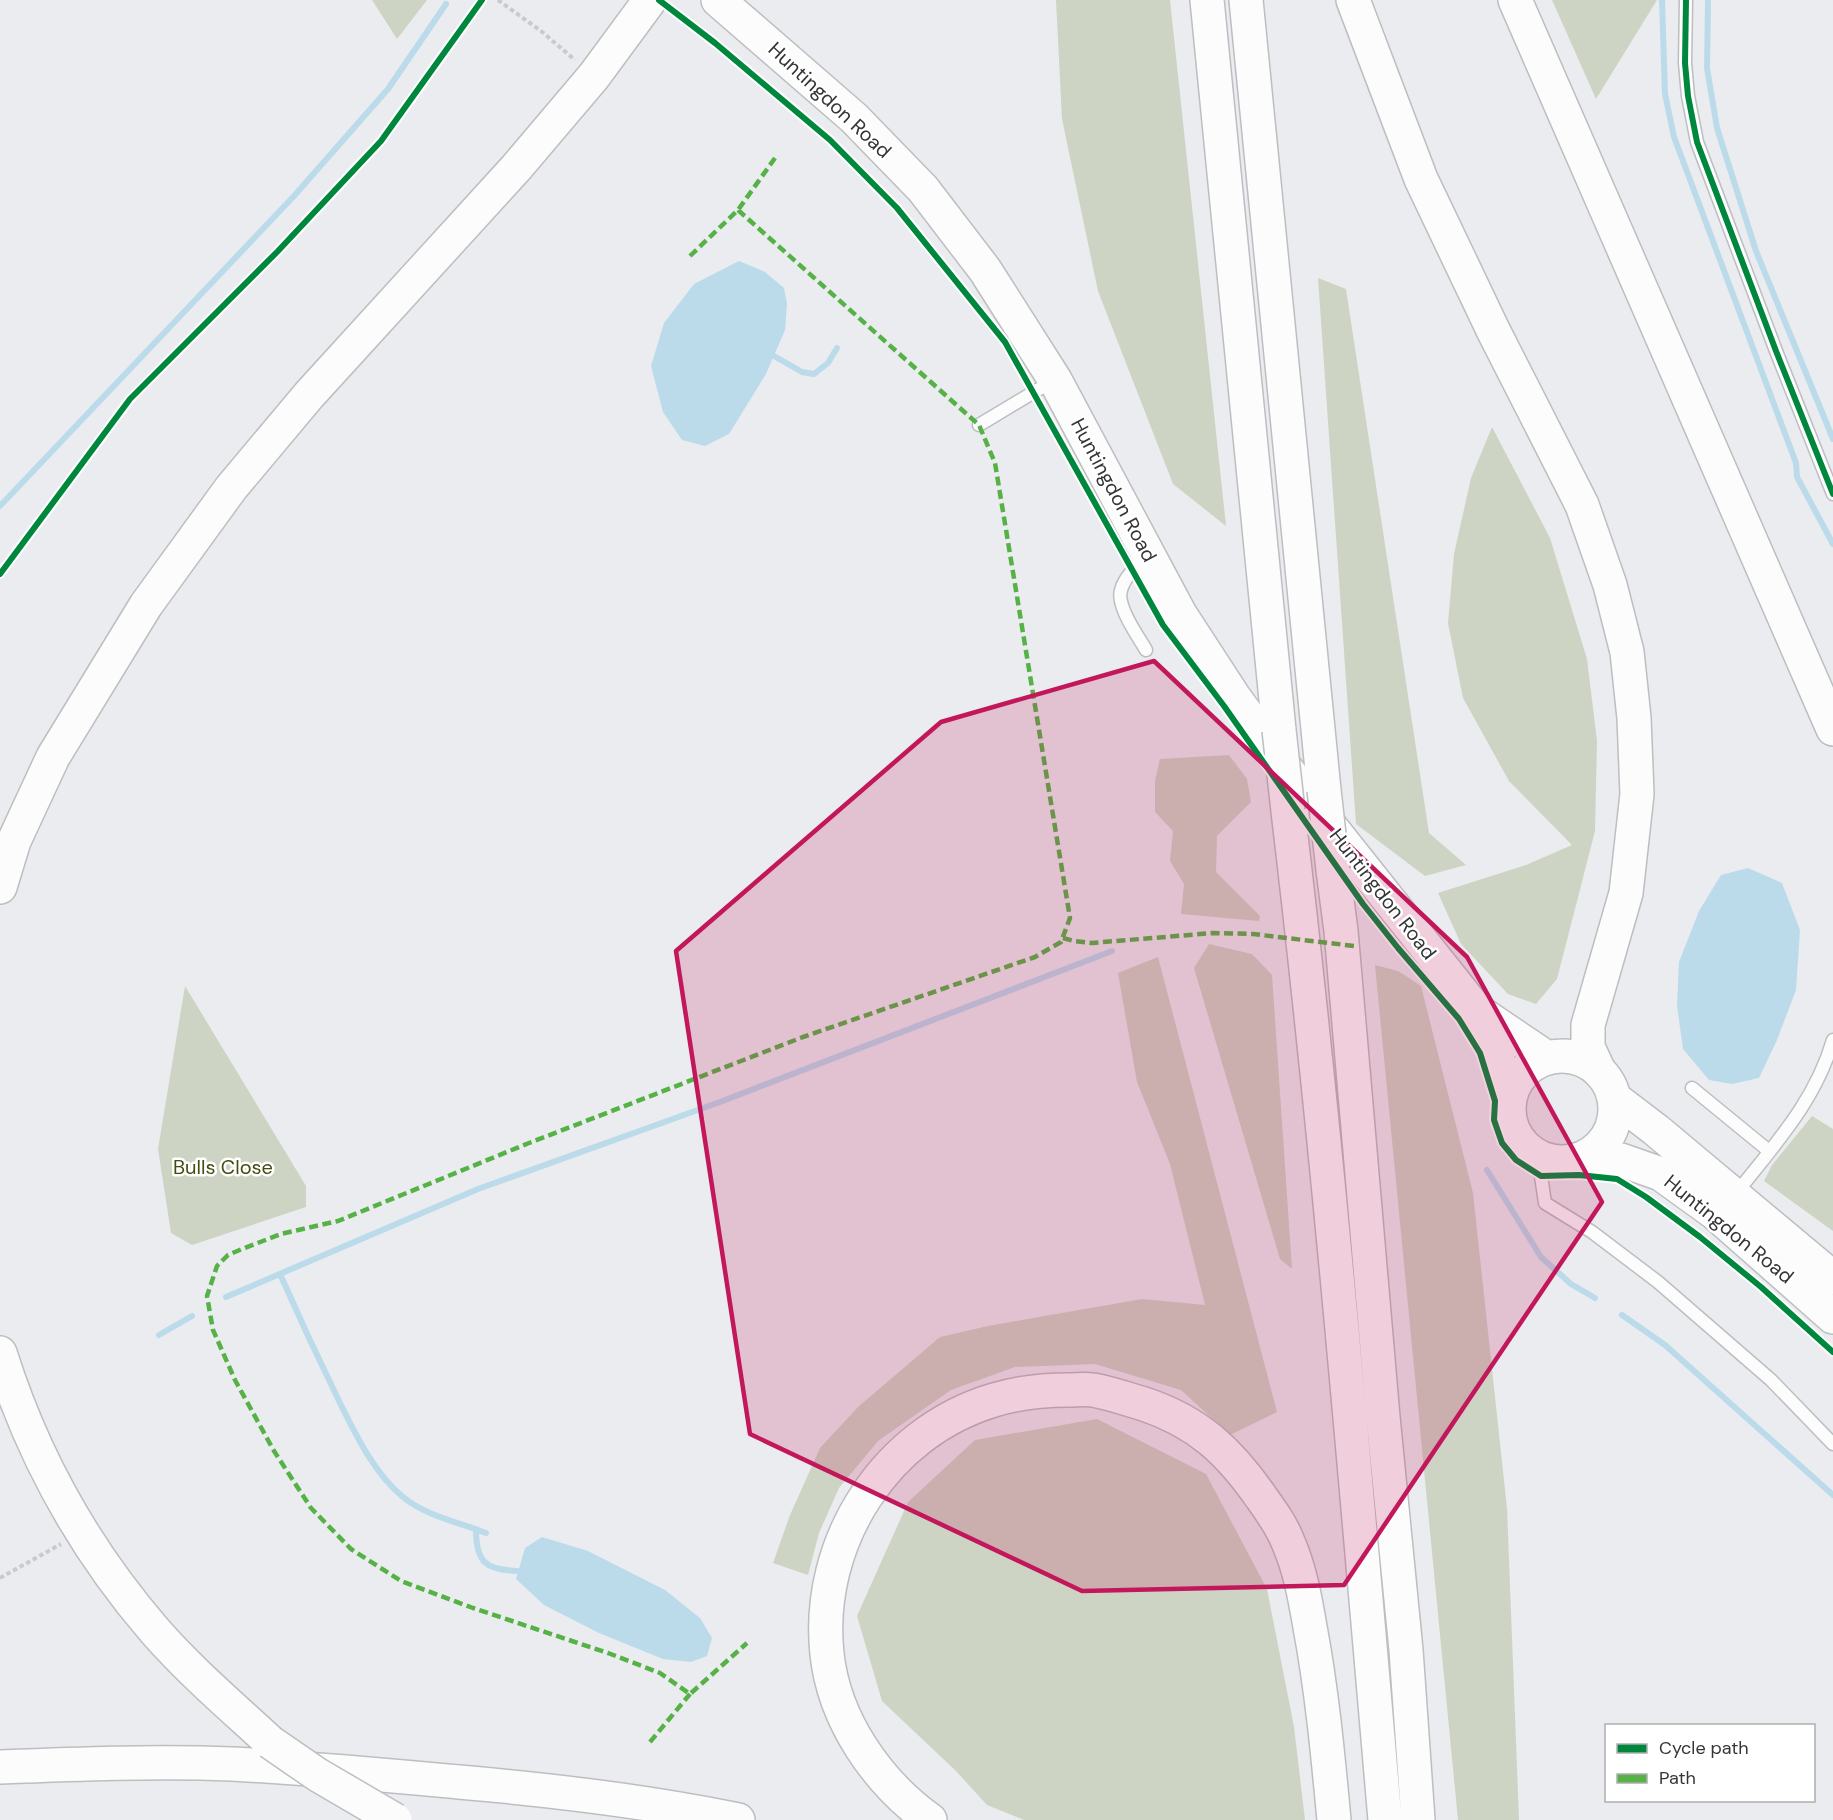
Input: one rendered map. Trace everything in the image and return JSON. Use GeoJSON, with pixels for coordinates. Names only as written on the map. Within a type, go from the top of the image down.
{"type":"FeatureCollection","features":[{"type":"Feature","properties":{"kind":"main road","name":"Huntingdon Road"},"geometry":{"type":"LineString","coordinates":[[718,0],[855,118],[923,189],[985,270],[1055,380],[1180,614],[1240,706],[1314,807],[1477,1011],[1495,1048],[1509,1099]]}},
{"type":"Feature","properties":{"kind":"main road"},"geometry":{"type":"LineString","coordinates":[[1207,0],[1349,1407],[1385,1820]]}},
{"type":"Feature","properties":{"kind":"main road"},"geometry":{"type":"LineString","coordinates":[[1246,0],[1324,790],[1343,957],[1384,1429],[1406,1650],[1418,1820]]}},
{"type":"Feature","properties":{"kind":"main road"},"geometry":{"type":"LineString","coordinates":[[1353,0],[1421,179],[1493,330],[1582,506],[1610,585],[1627,652],[1634,718],[1637,794],[1626,893],[1588,1025],[1588,1047],[1606,1084],[1615,1116],[1609,1134],[1589,1155],[1562,1160],[1526,1149],[1515,1135],[1509,1118],[1509,1099],[1522,1074],[1537,1062],[1547,1058],[1565,1056],[1575,1058],[1592,1065],[1606,1084]]}},
{"type":"Feature","properties":{"kind":"main road"},"geometry":{"type":"LineString","coordinates":[[1515,0],[1833,729]]}},
{"type":"Feature","properties":{"kind":"main road"},"geometry":{"type":"LineString","coordinates":[[0,887],[14,841],[53,757],[146,605],[231,488],[309,395],[516,168],[594,76],[647,5]]}},
{"type":"Feature","properties":{"kind":"main road","name":"Huntingdon Road"},"geometry":{"type":"LineString","coordinates":[[1477,1011],[1547,1058]]}},
{"type":"Feature","properties":{"kind":"main road","name":"Huntingdon Road"},"geometry":{"type":"LineString","coordinates":[[1606,1084],[1656,1130],[1833,1278]]}},
{"type":"Feature","properties":{"kind":"main road","name":"Huntingdon Road"},"geometry":{"type":"LineString","coordinates":[[1562,1160],[1621,1160],[1661,1174],[1715,1213],[1833,1317]]}},
{"type":"Feature","properties":{"kind":"main road"},"geometry":{"type":"LineString","coordinates":[[0,1353],[14,1395],[47,1470],[73,1518],[111,1575],[155,1631],[201,1680],[270,1742],[318,1775],[394,1820]]}},
{"type":"Feature","properties":{"kind":"main road"},"geometry":{"type":"LineString","coordinates":[[930,1820],[882,1775],[863,1749],[850,1729],[832,1681],[827,1654],[828,1607],[836,1563],[844,1539],[853,1519],[878,1479],[910,1445],[926,1432],[971,1407],[1020,1392],[1090,1390],[1164,1411],[1185,1420],[1227,1453],[1245,1473],[1273,1513],[1288,1541],[1301,1580],[1319,1675],[1334,1820]]}},
{"type":"Feature","properties":{"kind":"main road"},"geometry":{"type":"LineString","coordinates":[[0,1767],[105,1763],[231,1764],[357,1772],[533,1789],[675,1807],[738,1820]]}},
{"type":"Feature","properties":{"kind":"lane"},"geometry":{"type":"LineString","coordinates":[[1686,0],[1686,74],[1697,142],[1833,494]]}},
{"type":"Feature","properties":{"kind":"lane"},"geometry":{"type":"LineString","coordinates":[[980,425],[1055,380]]}},
{"type":"Feature","properties":{"kind":"lane"},"geometry":{"type":"LineString","coordinates":[[1146,650],[1127,616],[1121,600],[1121,590],[1133,570],[1148,556]]}},
{"type":"Feature","properties":{"kind":"lane"},"geometry":{"type":"LineString","coordinates":[[1734,1195],[1801,1110],[1814,1090],[1832,1047]]}},
{"type":"Feature","properties":{"kind":"lane"},"geometry":{"type":"LineString","coordinates":[[1692,1088],[1769,1151]]}},
{"type":"Feature","properties":{"kind":"lane"},"geometry":{"type":"LineString","coordinates":[[1562,1160],[1541,1176],[1545,1203],[1592,1232],[1658,1281],[1771,1380],[1833,1444]]}},
{"type":"Feature","properties":{"kind":"path"},"geometry":{"type":"LineString","coordinates":[[498,0],[541,31],[594,76]]}},
{"type":"Feature","properties":{"kind":"path"},"geometry":{"type":"LineString","coordinates":[[0,1578],[82,1532]]}},
{"type":"Feature","properties":{"kind":"highlighted area"},"geometry":{"type":"Polygon","coordinates":[[[1154,661],[1467,957],[1602,1202],[1344,1585],[1082,1591],[750,1434],[676,951],[941,722],[1154,661]]]}},
{"type":"Feature","properties":{"kind":"green space"},"geometry":{"type":"Polygon","coordinates":[[[372,0],[427,0],[397,39],[372,0]]]}},
{"type":"Feature","properties":{"kind":"green space"},"geometry":{"type":"Polygon","coordinates":[[[1056,0],[1170,0],[1226,526],[1173,484],[1098,291],[1062,119],[1056,0]]]}},
{"type":"Feature","properties":{"kind":"green space"},"geometry":{"type":"Polygon","coordinates":[[[1552,0],[1657,0],[1596,99],[1552,0]]]}},
{"type":"Feature","properties":{"kind":"green space"},"geometry":{"type":"Polygon","coordinates":[[[1318,278],[1346,289],[1429,833],[1466,865],[1425,876],[1356,824],[1318,278]]]}},
{"type":"Feature","properties":{"kind":"green space"},"geometry":{"type":"Polygon","coordinates":[[[1492,427],[1550,538],[1587,659],[1597,741],[1595,831],[1557,979],[1536,1004],[1508,994],[1461,944],[1438,893],[1526,865],[1572,845],[1509,781],[1463,698],[1448,623],[1454,554],[1471,478],[1492,427]]]}},
{"type":"Feature","properties":{"kind":"green space"},"geometry":{"type":"Polygon","coordinates":[[[1229,755],[1247,779],[1251,802],[1217,836],[1216,872],[1260,916],[1259,921],[1181,914],[1184,884],[1170,861],[1173,831],[1155,812],[1155,781],[1160,759],[1229,755]]]}},
{"type":"Feature","properties":{"kind":"green space"},"geometry":{"type":"Polygon","coordinates":[[[1209,944],[1252,954],[1272,975],[1292,1269],[1280,1259],[1194,968],[1209,944]]]}},
{"type":"Feature","properties":{"kind":"green space"},"geometry":{"type":"Polygon","coordinates":[[[1158,957],[1277,1412],[1230,1435],[1181,1390],[1095,1364],[1015,1367],[951,1390],[878,1441],[839,1488],[819,1533],[808,1575],[773,1563],[790,1515],[820,1448],[858,1407],[940,1337],[988,1326],[1142,1299],[1205,1305],[1170,1164],[1137,1082],[1118,973],[1158,957]]]}},
{"type":"Feature","properties":{"kind":"green space"},"geometry":{"type":"Polygon","coordinates":[[[1375,965],[1398,971],[1421,986],[1473,1193],[1507,1508],[1519,1820],[1458,1820],[1375,965]]]}},
{"type":"Feature","properties":{"kind":"green space","name":"Bulls Close"},"geometry":{"type":"Polygon","coordinates":[[[185,986],[306,1186],[306,1207],[192,1245],[171,1233],[158,1149],[185,986]]]}},
{"type":"Feature","properties":{"kind":"green space"},"geometry":{"type":"Polygon","coordinates":[[[1812,1116],[1833,1129],[1833,1231],[1764,1181],[1772,1165],[1812,1116]]]}},
{"type":"Feature","properties":{"kind":"green space"},"geometry":{"type":"Polygon","coordinates":[[[1097,1419],[1206,1474],[1267,1589],[1294,1727],[1305,1820],[1024,1820],[987,1805],[956,1771],[882,1701],[857,1616],[908,1502],[975,1440],[1097,1419]]]}},
{"type":"Feature","properties":{"kind":"water"},"geometry":{"type":"Polygon","coordinates":[[[739,261],[765,272],[784,288],[787,304],[785,330],[766,374],[729,434],[705,446],[682,440],[663,412],[651,366],[664,323],[694,284],[739,261]]]}},
{"type":"Feature","properties":{"kind":"water"},"geometry":{"type":"Polygon","coordinates":[[[1748,868],[1782,883],[1800,930],[1796,990],[1777,1040],[1759,1078],[1732,1084],[1709,1080],[1683,1049],[1677,1006],[1679,962],[1699,911],[1721,875],[1748,868]]]}},
{"type":"Feature","properties":{"kind":"water"},"geometry":{"type":"Polygon","coordinates":[[[542,1537],[588,1551],[665,1590],[700,1618],[712,1638],[707,1656],[691,1662],[663,1659],[599,1633],[544,1605],[516,1579],[525,1548],[542,1537]]]}},
{"type":"Feature","properties":{"kind":"waterway"},"geometry":{"type":"LineString","coordinates":[[1662,0],[1665,94],[1674,137],[1796,463],[1797,477],[1833,544]]}},
{"type":"Feature","properties":{"kind":"waterway"},"geometry":{"type":"LineString","coordinates":[[1708,2],[1707,68],[1717,128],[1756,251],[1833,439]]}},
{"type":"Feature","properties":{"kind":"waterway"},"geometry":{"type":"LineString","coordinates":[[0,506],[294,196],[388,89],[446,4]]}},
{"type":"Feature","properties":{"kind":"waterway"},"geometry":{"type":"LineString","coordinates":[[774,356],[802,372],[814,374],[828,363],[837,348]]}},
{"type":"Feature","properties":{"kind":"waterway"},"geometry":{"type":"LineString","coordinates":[[226,1297],[478,1189],[720,1102],[1112,951]]}},
{"type":"Feature","properties":{"kind":"waterway"},"geometry":{"type":"LineString","coordinates":[[1487,1170],[1541,1257],[1571,1284],[1595,1298]]}},
{"type":"Feature","properties":{"kind":"waterway"},"geometry":{"type":"LineString","coordinates":[[280,1274],[346,1415],[383,1477],[412,1504],[486,1533]]}},
{"type":"Feature","properties":{"kind":"waterway"},"geometry":{"type":"LineString","coordinates":[[1622,1315],[1665,1345],[1833,1495]]}},
{"type":"Feature","properties":{"kind":"waterway"},"geometry":{"type":"LineString","coordinates":[[159,1335],[192,1316]]}},
{"type":"Feature","properties":{"kind":"waterway"},"geometry":{"type":"LineString","coordinates":[[476,1529],[478,1549],[485,1562],[498,1569],[518,1571]]}},
{"type":"Feature","properties":{"kind":"marked path"},"geometry":{"type":"LineString","coordinates":[[690,256],[738,210],[775,158]]}},
{"type":"Feature","properties":{"kind":"marked path"},"geometry":{"type":"LineString","coordinates":[[738,210],[979,425],[995,463],[1070,918],[1061,942],[1035,957],[803,1037],[529,1143],[338,1221],[281,1234],[242,1249],[228,1255],[217,1266],[207,1296],[213,1330],[235,1380],[274,1451],[311,1508],[351,1549],[401,1581],[660,1673],[690,1694],[747,1643]]}},
{"type":"Feature","properties":{"kind":"marked path"},"geometry":{"type":"LineString","coordinates":[[1063,938],[1092,943],[1213,933],[1253,934],[1354,946]]}},
{"type":"Feature","properties":{"kind":"marked path"},"geometry":{"type":"LineString","coordinates":[[650,1742],[690,1694]]}},
{"type":"Feature","properties":{"kind":"cycle path"},"geometry":{"type":"LineString","coordinates":[[0,574],[130,399],[278,251],[381,141],[482,0]]}},
{"type":"Feature","properties":{"kind":"cycle path"},"geometry":{"type":"LineString","coordinates":[[659,0],[715,43],[830,140],[897,208],[1005,342],[1163,625],[1224,706],[1363,904],[1459,1019],[1480,1053],[1495,1101],[1494,1120],[1502,1143],[1516,1160],[1541,1176],[1579,1175],[1617,1179],[1646,1197],[1700,1237],[1761,1287],[1833,1352]]}},
{"type":"Feature","properties":{"kind":"cycle path"},"geometry":{"type":"LineString","coordinates":[[1686,0],[1685,63],[1688,96],[1697,142],[1833,494]]}}]}
